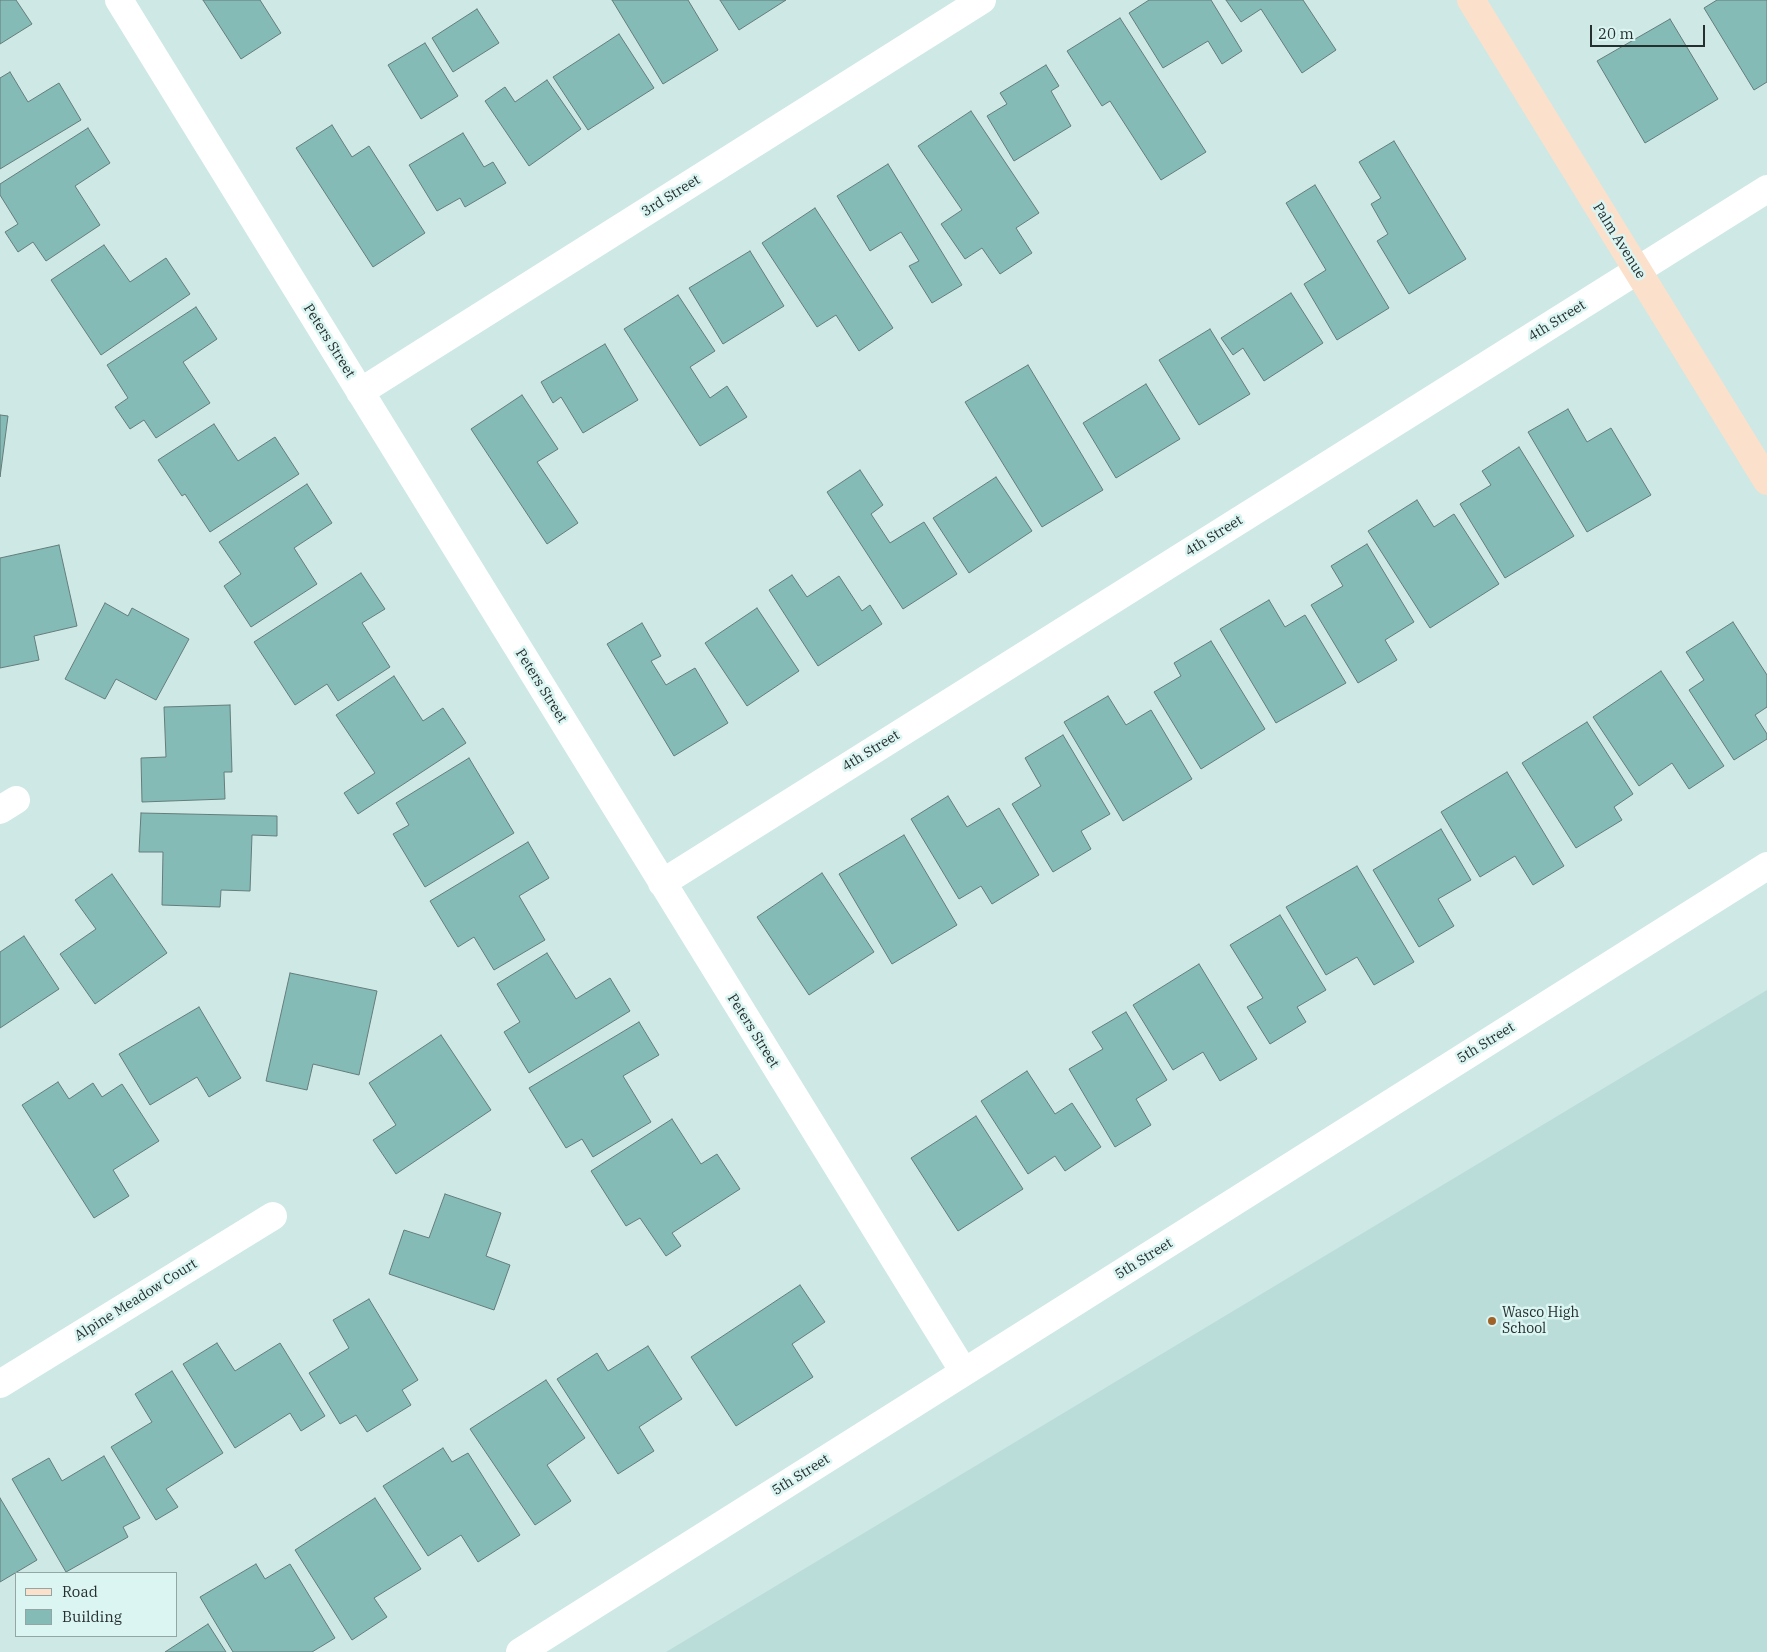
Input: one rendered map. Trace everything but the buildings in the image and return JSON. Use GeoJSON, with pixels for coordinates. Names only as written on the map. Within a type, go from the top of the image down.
{"type":"FeatureCollection","features":[{"type":"Feature","properties":{"kind":"main road","name":"Palm Avenue"},"geometry":{"type":"LineString","coordinates":[[1471,0],[1767,482]]}},
{"type":"Feature","properties":{"kind":"street","name":"Peters Street"},"geometry":{"type":"LineString","coordinates":[[119,0],[964,1372]]}},
{"type":"Feature","properties":{"kind":"street","name":"3rd Street"},"geometry":{"type":"LineString","coordinates":[[360,392],[982,0]]}},
{"type":"Feature","properties":{"kind":"street","name":"4th Street"},"geometry":{"type":"LineString","coordinates":[[662,883],[1767,190]]}},
{"type":"Feature","properties":{"kind":"street","name":"5th Street"},"geometry":{"type":"LineString","coordinates":[[520,1652],[1767,866]]}},
{"type":"Feature","properties":{"kind":"street","name":"Alpine Meadow Court"},"geometry":{"type":"LineString","coordinates":[[0,1384],[273,1216]]}},
{"type":"Feature","properties":{"kind":"shaded area","name":"Wasco High School"},"geometry":{"type":"Polygon","coordinates":[[[1767,990],[1767,1652],[666,1652],[1767,990]]]}},
{"type":"Feature","properties":{"kind":"place","name":"Wasco High School"},"geometry":{"type":"Point","coordinates":[1492,1321]}}]}
